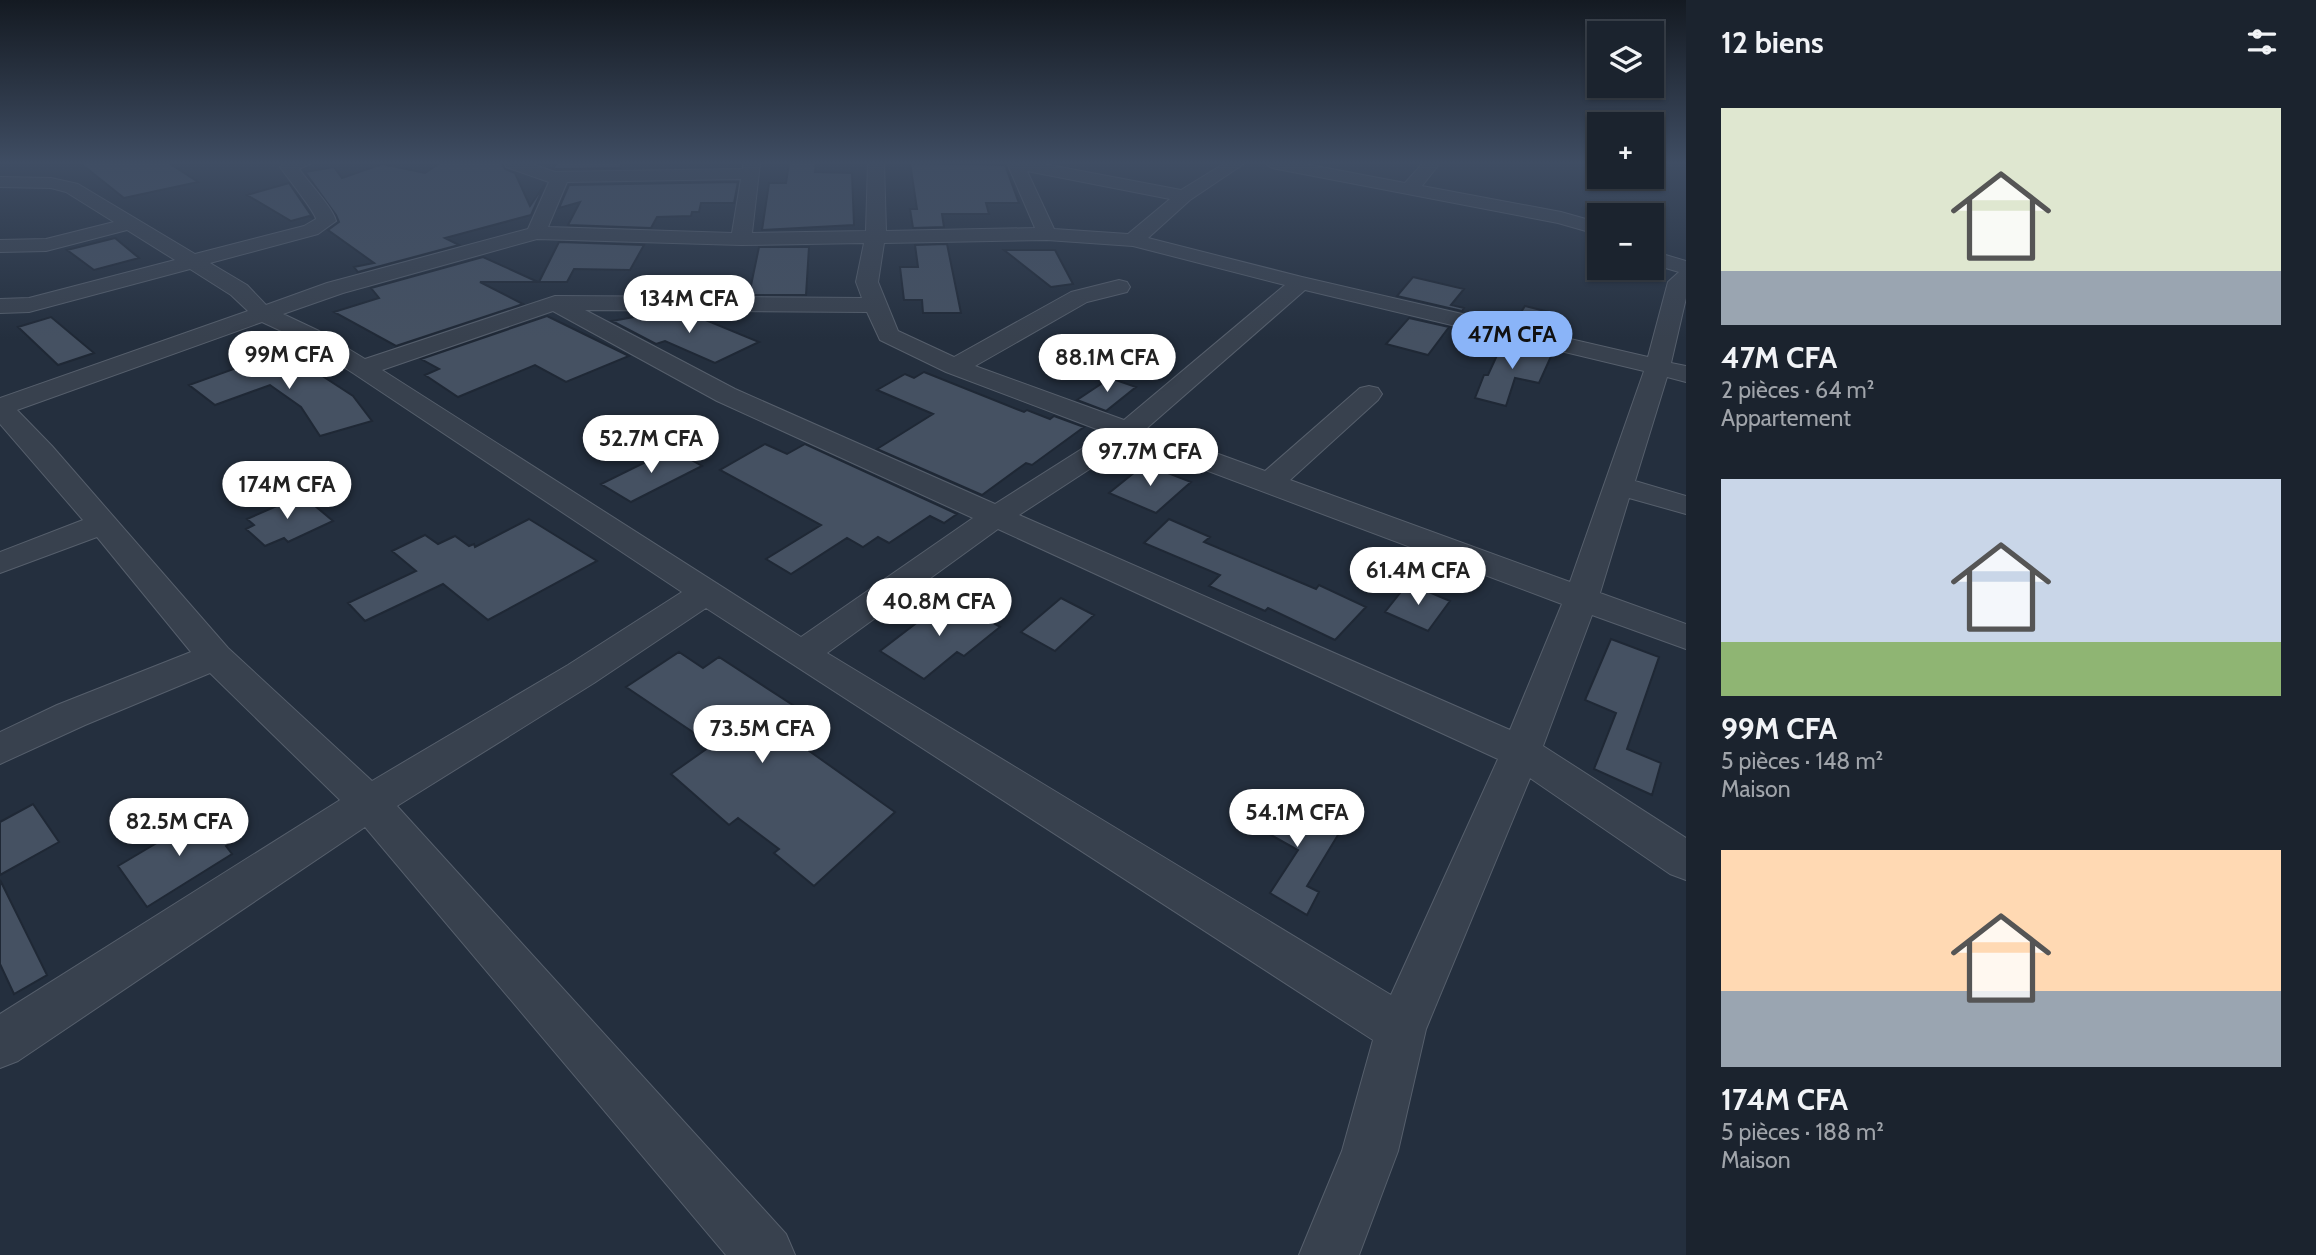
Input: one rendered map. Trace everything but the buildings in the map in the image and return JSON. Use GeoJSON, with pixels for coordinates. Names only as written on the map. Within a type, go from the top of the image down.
{"type":"FeatureCollection","features":[{"type":"Feature","properties":{"kind":"street"},"geometry":{"type":"LineString","coordinates":[[0,306],[38,302],[311,230],[325,222]]}},
{"type":"Feature","properties":{"kind":"street"},"geometry":{"type":"LineString","coordinates":[[536,233],[541,222]]}},
{"type":"Feature","properties":{"kind":"street"},"geometry":{"type":"LineString","coordinates":[[741,239],[743,222]]}},
{"type":"Feature","properties":{"kind":"street"},"geometry":{"type":"LineString","coordinates":[[876,222],[867,282],[888,335],[955,367],[1581,600],[1686,636]]}},
{"type":"Feature","properties":{"kind":"street"},"geometry":{"type":"LineString","coordinates":[[1041,222],[1047,234]]}},
{"type":"Feature","properties":{"kind":"street"},"geometry":{"type":"LineString","coordinates":[[1133,240],[1154,222]]}},
{"type":"Feature","properties":{"kind":"street"},"geometry":{"type":"LineString","coordinates":[[0,246],[46,245],[132,223],[239,290],[262,313],[310,336],[362,368],[801,654],[1401,1029]]}},
{"type":"Feature","properties":{"kind":"street"},"geometry":{"type":"LineString","coordinates":[[765,1255],[369,803],[215,657],[42,452],[0,408],[335,288],[536,233],[741,239],[876,234],[1047,234],[1133,240],[1301,283],[1686,374]]}},
{"type":"Feature","properties":{"kind":"street"},"geometry":{"type":"LineString","coordinates":[[1664,261],[1686,268]]}},
{"type":"Feature","properties":{"kind":"street"},"geometry":{"type":"LineString","coordinates":[[1329,1255],[1370,1151],[1401,1029],[1521,752],[1581,600],[1657,368],[1679,282],[1686,277]]}},
{"type":"Feature","properties":{"kind":"street"},"geometry":{"type":"LineString","coordinates":[[801,654],[998,515],[1128,431],[1301,283]]}},
{"type":"Feature","properties":{"kind":"street"},"geometry":{"type":"LineString","coordinates":[[955,367],[1079,297],[1119,287]]}},
{"type":"Feature","properties":{"kind":"street"},"geometry":{"type":"LineString","coordinates":[[362,368],[555,303],[876,305]]}},
{"type":"Feature","properties":{"kind":"street"},"geometry":{"type":"LineString","coordinates":[[555,303],[726,395],[1521,752],[1686,861]]}},
{"type":"Feature","properties":{"kind":"street"},"geometry":{"type":"LineString","coordinates":[[1269,483],[1369,394]]}},
{"type":"Feature","properties":{"kind":"street"},"geometry":{"type":"LineString","coordinates":[[1617,485],[1686,505]]}},
{"type":"Feature","properties":{"kind":"street"},"geometry":{"type":"LineString","coordinates":[[0,563],[102,524]]}},
{"type":"Feature","properties":{"kind":"street"},"geometry":{"type":"LineString","coordinates":[[0,1043],[369,803],[581,674],[708,591]]}},
{"type":"Feature","properties":{"kind":"street"},"geometry":{"type":"LineString","coordinates":[[0,749],[71,715],[215,657]]}}]}
